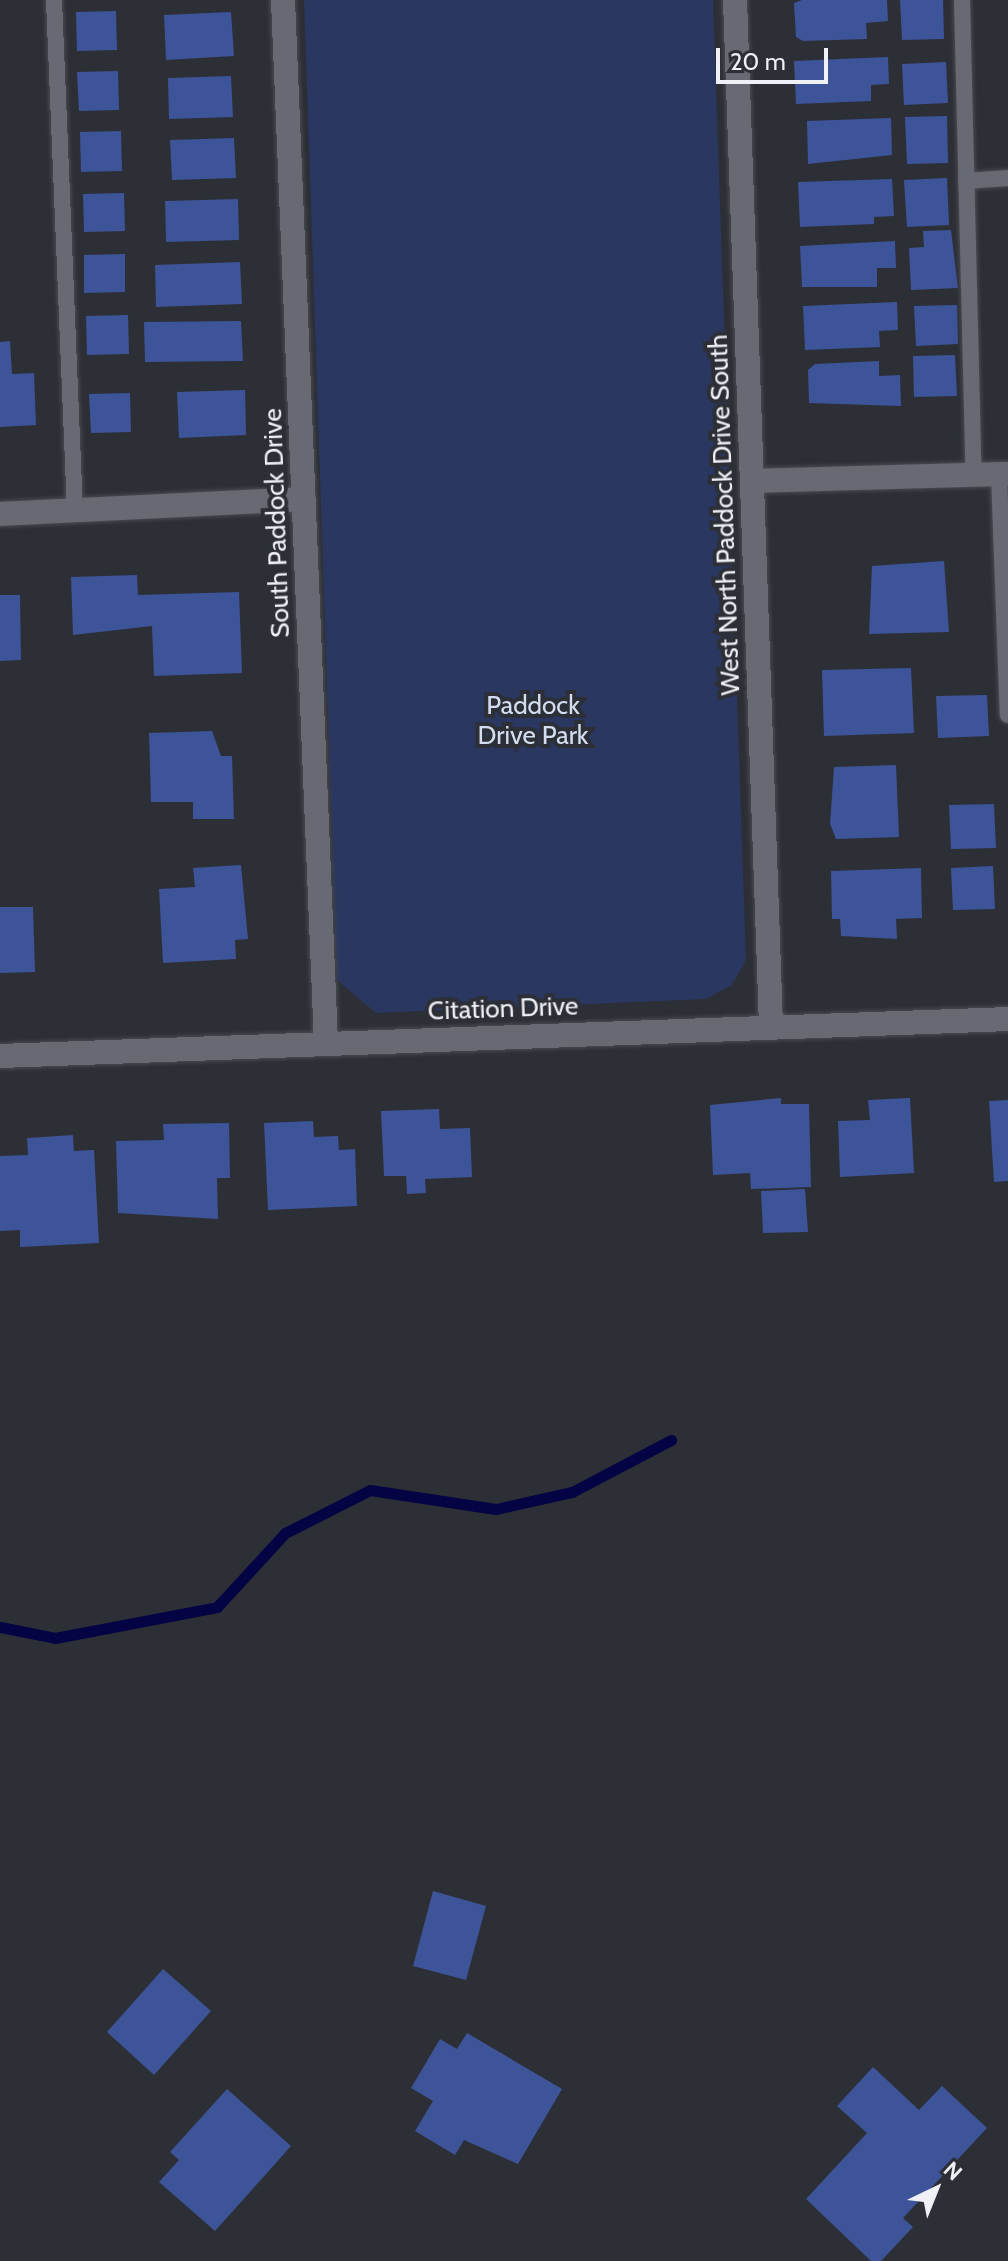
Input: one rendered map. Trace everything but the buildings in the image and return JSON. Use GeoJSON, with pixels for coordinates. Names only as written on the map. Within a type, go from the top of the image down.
{"type":"FeatureCollection","features":[{"type":"Feature","properties":{"kind":"street","name":"South Paddock Drive"},"geometry":{"type":"LineString","coordinates":[[283,0],[326,1044]]}},
{"type":"Feature","properties":{"kind":"street","name":"West North Paddock Drive South"},"geometry":{"type":"LineString","coordinates":[[735,0],[771,1028]]}},
{"type":"Feature","properties":{"kind":"street"},"geometry":{"type":"LineString","coordinates":[[752,481],[994,475]]}},
{"type":"Feature","properties":{"kind":"street"},"geometry":{"type":"LineString","coordinates":[[0,514],[304,499]]}},
{"type":"Feature","properties":{"kind":"street","name":"Citation Drive"},"geometry":{"type":"LineString","coordinates":[[0,1056],[1008,1019]]}},
{"type":"Feature","properties":{"kind":"lane"},"geometry":{"type":"LineString","coordinates":[[54,0],[75,511]]}},
{"type":"Feature","properties":{"kind":"lane"},"geometry":{"type":"LineString","coordinates":[[962,0],[966,181],[994,475],[1008,715]]}},
{"type":"Feature","properties":{"kind":"lane"},"geometry":{"type":"LineString","coordinates":[[966,181],[1008,178]]}},
{"type":"Feature","properties":{"kind":"green space","name":"Paddock Drive Park"},"geometry":{"type":"Polygon","coordinates":[[[304,0],[713,0],[746,960],[732,985],[706,999],[376,1013],[337,980],[304,0]]]}},
{"type":"Feature","properties":{"kind":"waterway"},"geometry":{"type":"LineString","coordinates":[[0,1627],[55,1638],[217,1607],[285,1533],[370,1490],[496,1509],[572,1492],[671,1440]]}}]}
